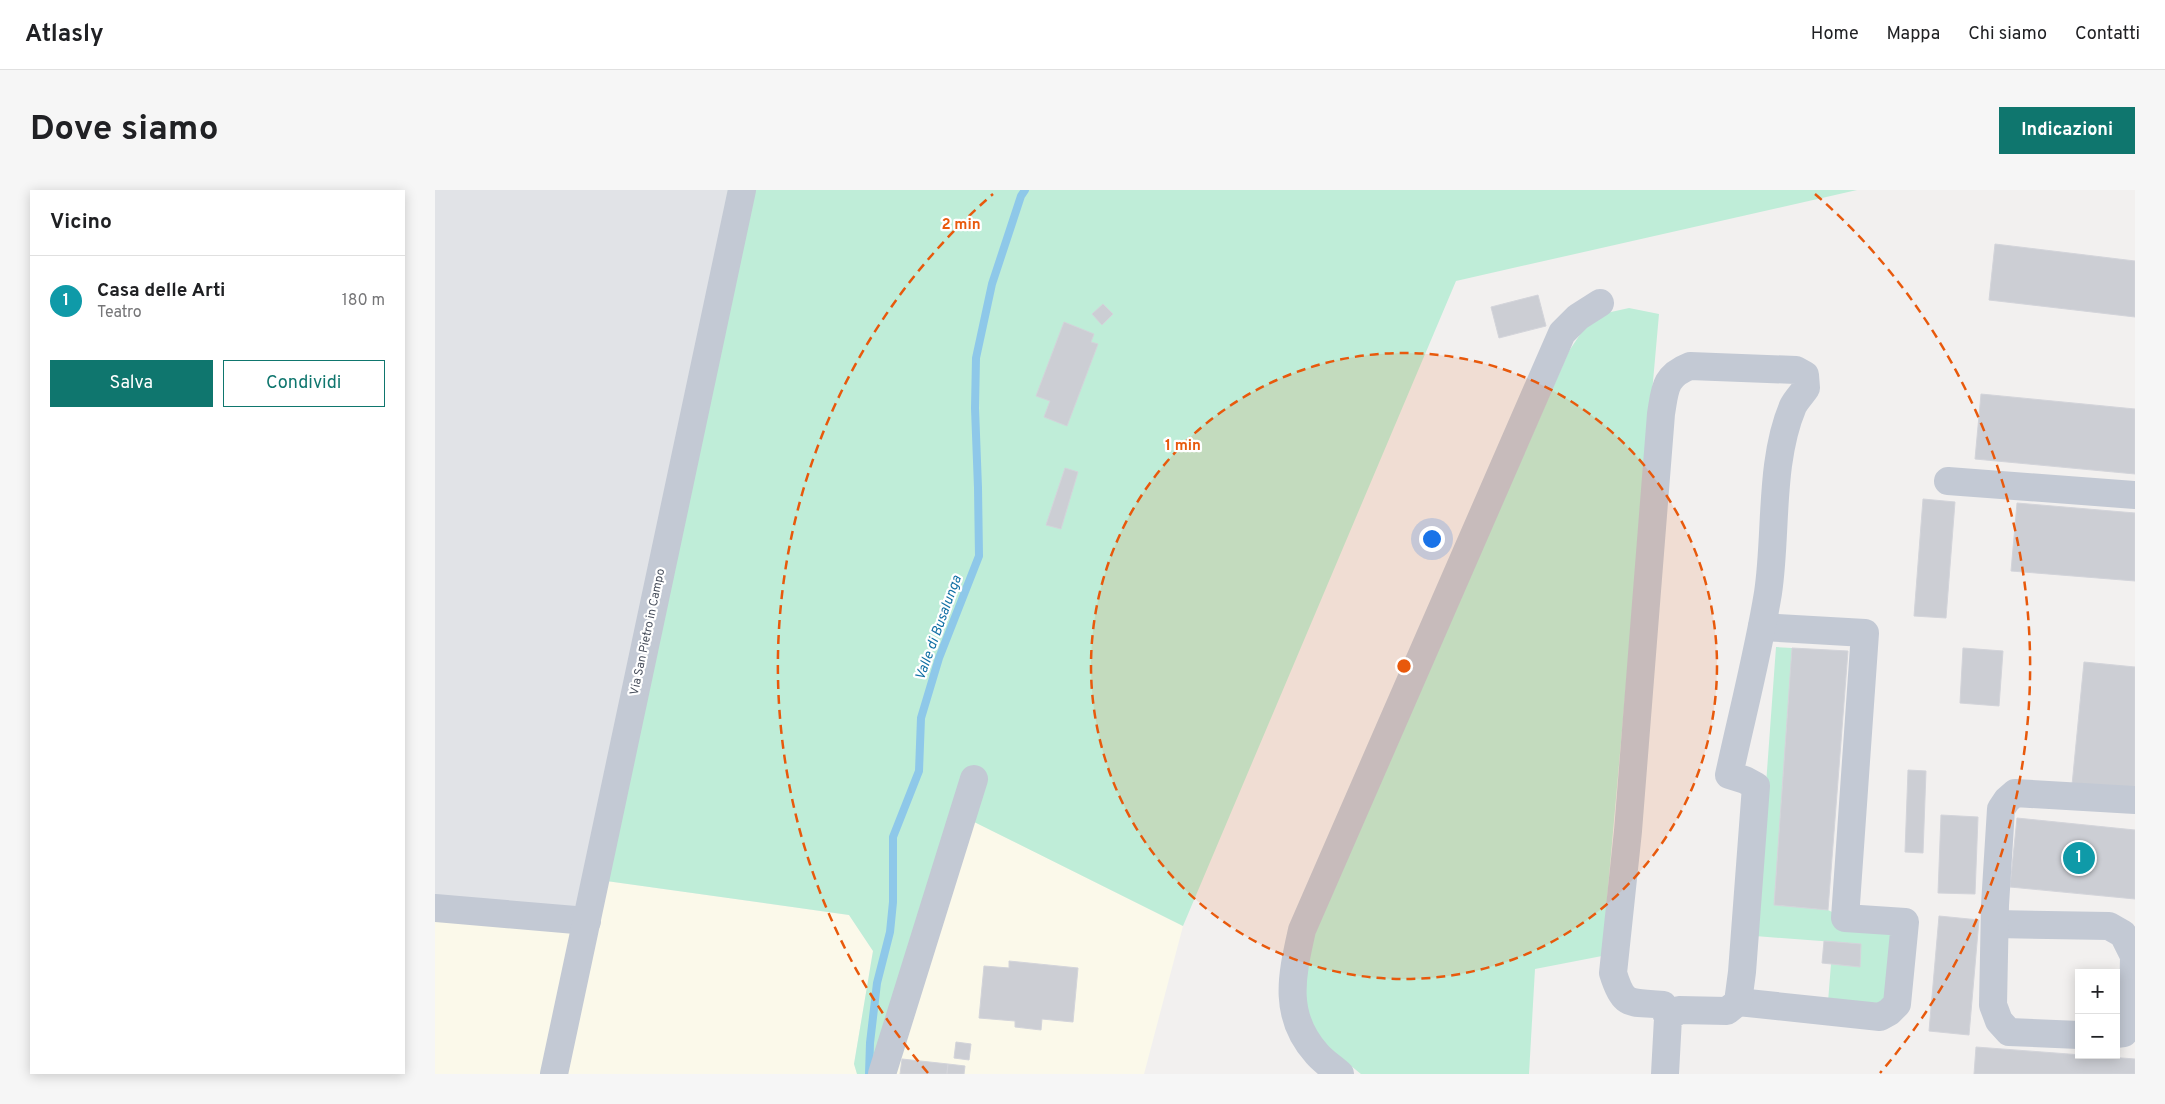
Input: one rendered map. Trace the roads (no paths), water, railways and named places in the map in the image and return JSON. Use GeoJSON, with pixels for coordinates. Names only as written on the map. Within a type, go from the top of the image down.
{"type":"FeatureCollection","features":[{"type":"Feature","properties":{"kind":"street","name":"Via San Pietro in Campo"},"geometry":{"type":"LineString","coordinates":[[554,1074],[742,190]]}},
{"type":"Feature","properties":{"kind":"street"},"geometry":{"type":"LineString","coordinates":[[1340,1074],[1316,1053],[1303,1032],[1292,1004],[1292,976],[1301,930],[1563,334],[1578,317],[1600,303]]}},
{"type":"Feature","properties":{"kind":"street"},"geometry":{"type":"LineString","coordinates":[[1665,1074],[1668,1018],[1663,1005],[1628,1002],[1619,993],[1613,973],[1628,821],[1661,414],[1665,386],[1676,371],[1690,366],[1796,370],[1805,374],[1806,388],[1794,404],[1785,427],[1780,452],[1768,590],[1762,626],[1729,775],[1756,786],[1743,972],[1738,1002],[1727,1011],[1679,1010],[1668,1018]]}},
{"type":"Feature","properties":{"kind":"street"},"geometry":{"type":"LineString","coordinates":[[1948,480],[2135,495]]}},
{"type":"Feature","properties":{"kind":"street"},"geometry":{"type":"LineString","coordinates":[[1738,1002],[1880,1017],[1897,1004],[1905,922],[1845,918],[1865,633],[1762,626]]}},
{"type":"Feature","properties":{"kind":"street"},"geometry":{"type":"LineString","coordinates":[[882,1074],[975,779]]}},
{"type":"Feature","properties":{"kind":"street"},"geometry":{"type":"LineString","coordinates":[[2075,1035],[2009,1032],[1999,1021],[1993,1005],[2001,809],[2015,793],[2135,800]]}},
{"type":"Feature","properties":{"kind":"street"},"geometry":{"type":"LineString","coordinates":[[435,908],[587,921]]}},
{"type":"Feature","properties":{"kind":"street"},"geometry":{"type":"LineString","coordinates":[[1995,924],[2109,926],[2123,934],[2134,956],[2133,1022],[2124,1033],[2120,1034]]}},
{"type":"Feature","properties":{"kind":"waterway","name":"Valle di Busalunga"},"geometry":{"type":"LineString","coordinates":[[869,1074],[870,1043],[877,983],[890,932],[893,902],[893,837],[919,771],[921,718],[939,658],[979,556],[975,408],[976,358],[992,284],[1021,196],[1025,190]]}},
{"type":"Feature","properties":{"kind":"place","name":"Casa delle Arti"},"geometry":{"type":"Point","coordinates":[2079,858]}}]}
